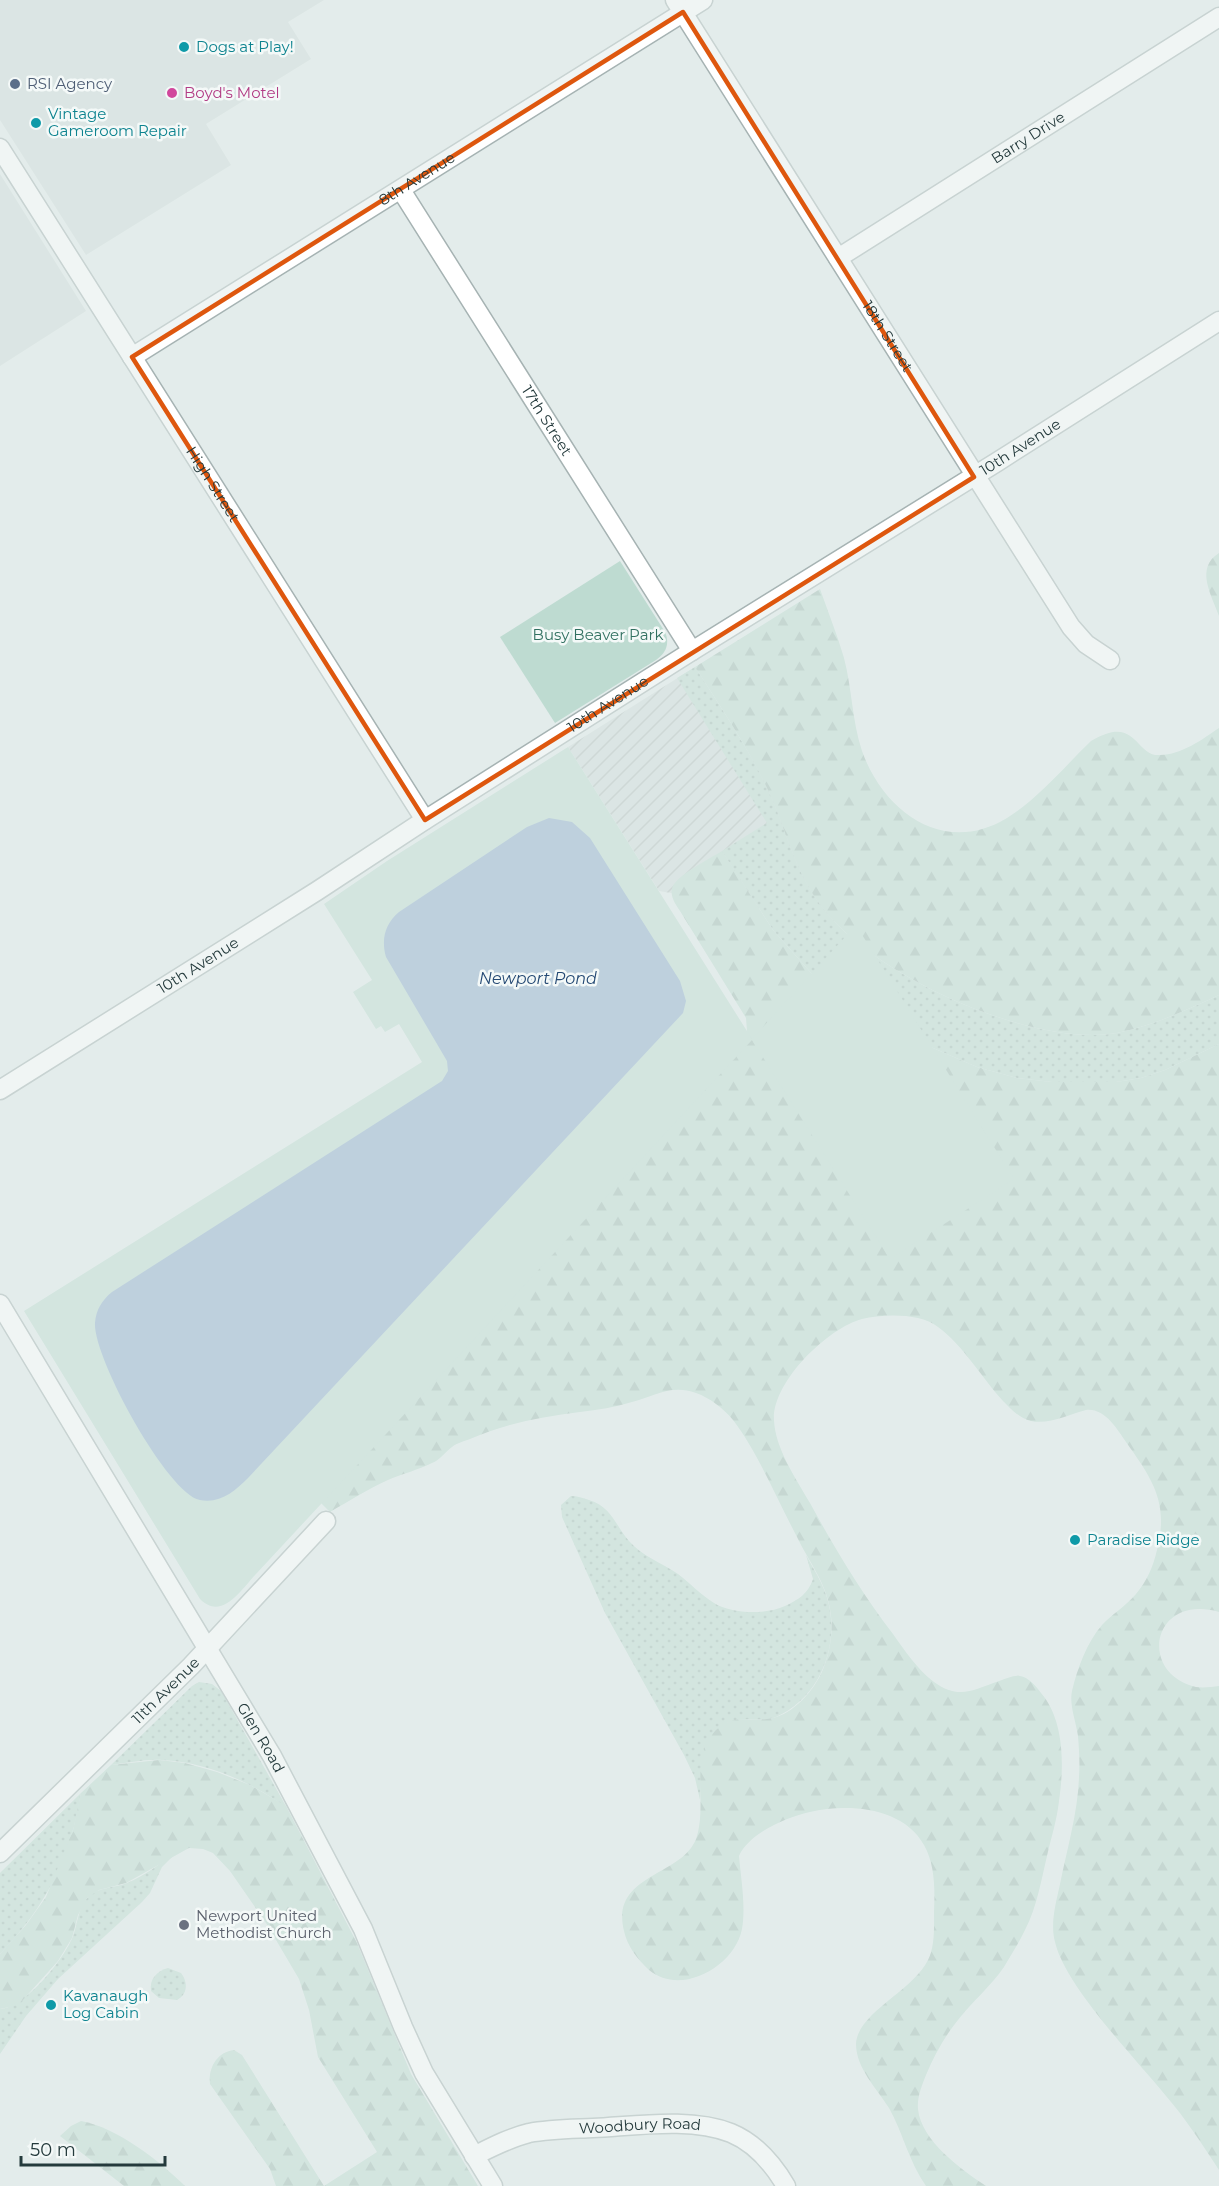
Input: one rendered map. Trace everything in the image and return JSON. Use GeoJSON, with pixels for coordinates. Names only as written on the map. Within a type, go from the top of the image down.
{"type":"FeatureCollection","features":[{"type":"Feature","properties":{"kind":"street","name":"8th Avenue"},"geometry":{"type":"LineString","coordinates":[[132,357],[401,190],[679,6],[703,0]]}},
{"type":"Feature","properties":{"kind":"street","name":"18th Street"},"geometry":{"type":"LineString","coordinates":[[679,6],[974,477],[1076,634],[1090,648],[1110,660]]}},
{"type":"Feature","properties":{"kind":"street","name":"Barry Drive"},"geometry":{"type":"LineString","coordinates":[[838,258],[1219,17]]}},
{"type":"Feature","properties":{"kind":"street","name":"High Street"},"geometry":{"type":"LineString","coordinates":[[0,148],[425,820]]}},
{"type":"Feature","properties":{"kind":"street","name":"17th Street"},"geometry":{"type":"LineString","coordinates":[[401,190],[692,651]]}},
{"type":"Feature","properties":{"kind":"street","name":"10th Avenue"},"geometry":{"type":"LineString","coordinates":[[0,1090],[692,651],[974,477],[1219,321]]}},
{"type":"Feature","properties":{"kind":"street","name":"Glen Road"},"geometry":{"type":"LineString","coordinates":[[0,1304],[268,1749],[350,1903],[374,1954],[414,2053],[441,2103],[493,2186]]}},
{"type":"Feature","properties":{"kind":"street","name":"11th Avenue"},"geometry":{"type":"LineString","coordinates":[[0,1853],[208,1648],[326,1521]]}},
{"type":"Feature","properties":{"kind":"street","name":"Woodbury Road"},"geometry":{"type":"LineString","coordinates":[[474,2156],[506,2140],[531,2133],[684,2125],[732,2133],[766,2158],[786,2186]]}},
{"type":"Feature","properties":{"kind":"highlighted area"},"geometry":{"type":"Polygon","coordinates":[[[683,12],[974,477],[425,820],[132,357],[683,12]]]}},
{"type":"Feature","properties":{"kind":"shaded area"},"geometry":{"type":"Polygon","coordinates":[[[0,0],[324,0],[288,22],[311,59],[206,124],[231,165],[86,255],[0,120],[0,0]]]}},
{"type":"Feature","properties":{"kind":"shaded area"},"geometry":{"type":"Polygon","coordinates":[[[0,174],[86,311],[0,366],[0,174]]]}},
{"type":"Feature","properties":{"kind":"shaded area"},"geometry":{"type":"Polygon","coordinates":[[[695,667],[856,925],[659,891],[568,747],[695,667]]]}},
{"type":"Feature","properties":{"kind":"green space"},"geometry":{"type":"Polygon","coordinates":[[[1219,553],[1219,616],[1209,590],[1206,574],[1212,559],[1219,553]]]}},
{"type":"Feature","properties":{"kind":"green space","name":"Busy Beaver Park"},"geometry":{"type":"Polygon","coordinates":[[[620,561],[665,632],[666,648],[656,660],[555,723],[500,637],[620,561]]]}},
{"type":"Feature","properties":{"kind":"green space"},"geometry":{"type":"Polygon","coordinates":[[[820,589],[844,658],[859,740],[872,773],[885,793],[901,809],[919,822],[940,830],[961,832],[984,829],[1007,818],[1041,792],[1091,741],[1106,734],[1118,732],[1126,734],[1145,750],[1160,755],[1184,749],[1219,728],[1219,995],[1156,1022],[1117,1033],[1082,1035],[1042,1029],[999,1018],[915,981],[877,957],[846,933],[812,893],[797,864],[759,772],[695,667],[820,589]]]}},
{"type":"Feature","properties":{"kind":"green space"},"geometry":{"type":"Polygon","coordinates":[[[695,667],[759,772],[797,864],[812,893],[846,933],[877,957],[915,981],[999,1018],[1042,1029],[1082,1035],[1117,1033],[1143,1026],[1219,995],[1219,1044],[1165,1070],[1141,1078],[1116,1082],[1052,1082],[1017,1078],[977,1067],[896,1032],[812,974],[773,930],[722,851],[767,823],[677,678],[695,667]]]}},
{"type":"Feature","properties":{"kind":"green space"},"geometry":{"type":"Polygon","coordinates":[[[568,747],[752,1039],[856,925],[1014,1179],[890,1259],[752,1040],[237,1595],[223,1605],[216,1607],[208,1605],[200,1599],[24,1311],[422,1062],[399,1024],[385,1032],[381,1026],[376,1029],[353,992],[372,980],[324,904],[387,861],[568,747]]]}},
{"type":"Feature","properties":{"kind":"green space"},"geometry":{"type":"Polygon","coordinates":[[[722,851],[773,930],[812,974],[896,1032],[977,1067],[1017,1078],[1052,1082],[1116,1082],[1141,1078],[1165,1070],[1219,1044],[1219,1612],[1196,1609],[1179,1614],[1167,1624],[1160,1637],[1160,1652],[1165,1667],[1177,1679],[1196,1687],[1219,1686],[1219,2170],[1194,2132],[1087,2000],[1061,1960],[1055,1942],[1053,1920],[1055,1906],[1077,1804],[1078,1736],[1071,1702],[1074,1683],[1083,1656],[1092,1639],[1106,1621],[1132,1598],[1146,1579],[1155,1556],[1160,1533],[1160,1505],[1151,1480],[1119,1431],[1105,1416],[1093,1410],[1086,1410],[1045,1422],[1023,1418],[1003,1401],[947,1334],[930,1322],[902,1316],[862,1319],[834,1333],[804,1359],[782,1389],[776,1405],[775,1431],[793,1474],[859,1586],[917,1666],[934,1682],[951,1691],[959,1692],[974,1690],[1012,1677],[1023,1677],[1039,1690],[1049,1704],[1059,1731],[1062,1759],[1061,1788],[1033,1912],[1023,1935],[1004,1967],[963,2013],[944,2040],[926,2075],[918,2100],[921,2121],[935,2143],[944,2154],[986,2186],[926,2186],[889,2108],[863,2070],[857,2053],[856,2044],[859,2033],[866,2022],[921,1971],[932,1949],[934,1894],[930,1860],[928,1852],[915,1832],[903,1823],[889,1815],[857,1808],[825,1809],[801,1814],[760,1833],[751,1840],[739,1856],[744,1911],[742,1929],[737,1942],[729,1955],[705,1974],[691,1979],[662,1978],[641,1962],[625,1937],[622,1912],[627,1898],[637,1887],[688,1852],[696,1839],[700,1812],[701,1768],[708,1741],[716,1730],[728,1722],[741,1719],[767,1719],[792,1709],[817,1682],[829,1650],[831,1617],[825,1590],[759,1461],[742,1432],[729,1416],[711,1401],[696,1393],[671,1390],[613,1407],[538,1419],[497,1429],[456,1444],[435,1462],[393,1478],[330,1512],[319,1501],[742,1042],[747,1031],[746,1018],[675,904],[672,895],[674,884],[679,879],[722,851]]]}},
{"type":"Feature","properties":{"kind":"green space"},"geometry":{"type":"Polygon","coordinates":[[[571,1496],[589,1500],[603,1507],[634,1546],[678,1574],[721,1607],[758,1612],[777,1609],[794,1601],[805,1593],[813,1579],[806,1555],[824,1589],[830,1610],[830,1642],[827,1658],[813,1687],[803,1699],[776,1717],[727,1723],[702,1769],[700,1800],[695,1778],[684,1755],[605,1613],[562,1517],[561,1505],[571,1496]]]}},
{"type":"Feature","properties":{"kind":"green space"},"geometry":{"type":"Polygon","coordinates":[[[199,1682],[212,1684],[221,1691],[287,1808],[244,1782],[212,1769],[156,1760],[111,1765],[192,1686],[199,1682]]]}},
{"type":"Feature","properties":{"kind":"green space"},"geometry":{"type":"Polygon","coordinates":[[[159,1760],[185,1763],[217,1772],[250,1785],[286,1806],[357,1943],[411,2074],[478,2186],[324,2186],[377,2152],[318,2057],[309,2010],[299,1979],[266,1923],[230,1871],[213,1853],[203,1849],[189,1848],[126,1883],[99,1890],[87,1898],[78,1915],[72,1938],[58,1961],[22,2001],[14,2006],[0,2009],[0,1954],[26,1925],[46,1897],[73,1830],[81,1793],[111,1765],[159,1760]]]}},
{"type":"Feature","properties":{"kind":"green space"},"geometry":{"type":"Polygon","coordinates":[[[81,1793],[70,1839],[54,1880],[31,1918],[0,1954],[0,1873],[81,1793]]]}},
{"type":"Feature","properties":{"kind":"green space"},"geometry":{"type":"Polygon","coordinates":[[[175,1854],[162,1867],[150,1893],[58,1979],[26,2016],[0,2054],[0,2009],[21,2000],[53,1969],[69,1945],[80,1910],[88,1897],[101,1889],[122,1885],[133,1880],[175,1854]]]}},
{"type":"Feature","properties":{"kind":"green space"},"geometry":{"type":"Polygon","coordinates":[[[168,1968],[181,1973],[185,1980],[185,1991],[177,2000],[159,1998],[151,1991],[151,1983],[155,1976],[168,1968]]]}},
{"type":"Feature","properties":{"kind":"green space"},"geometry":{"type":"Polygon","coordinates":[[[234,2050],[242,2055],[324,2186],[276,2186],[270,2169],[210,2084],[212,2067],[218,2057],[234,2050]]]}},
{"type":"Feature","properties":{"kind":"green space"},"geometry":{"type":"Polygon","coordinates":[[[81,2121],[109,2130],[137,2146],[185,2186],[124,2186],[60,2136],[81,2121]]]}},
{"type":"Feature","properties":{"kind":"water","name":"Newport Pond"},"geometry":{"type":"Polygon","coordinates":[[[549,818],[572,822],[590,838],[680,981],[686,1001],[683,1013],[248,1478],[221,1498],[200,1500],[186,1492],[169,1474],[134,1422],[106,1364],[98,1340],[95,1323],[100,1306],[112,1292],[442,1081],[448,1071],[447,1061],[386,957],[384,938],[387,927],[399,912],[527,827],[549,818]]]}},
{"type":"Feature","properties":{"kind":"place","name":"Dogs at Play!"},"geometry":{"type":"Point","coordinates":[184,47]}},
{"type":"Feature","properties":{"kind":"place","name":"RSI Agency"},"geometry":{"type":"Point","coordinates":[15,84]}},
{"type":"Feature","properties":{"kind":"place","name":"Boyd's Motel"},"geometry":{"type":"Point","coordinates":[172,93]}},
{"type":"Feature","properties":{"kind":"place","name":"Vintage Gameroom Repair"},"geometry":{"type":"Point","coordinates":[36,123]}},
{"type":"Feature","properties":{"kind":"place","name":"Paradise Ridge"},"geometry":{"type":"Point","coordinates":[1075,1540]}},
{"type":"Feature","properties":{"kind":"place","name":"Newport United Methodist Church"},"geometry":{"type":"Point","coordinates":[184,1925]}},
{"type":"Feature","properties":{"kind":"place","name":"Kavanaugh Log Cabin"},"geometry":{"type":"Point","coordinates":[51,2005]}}]}
